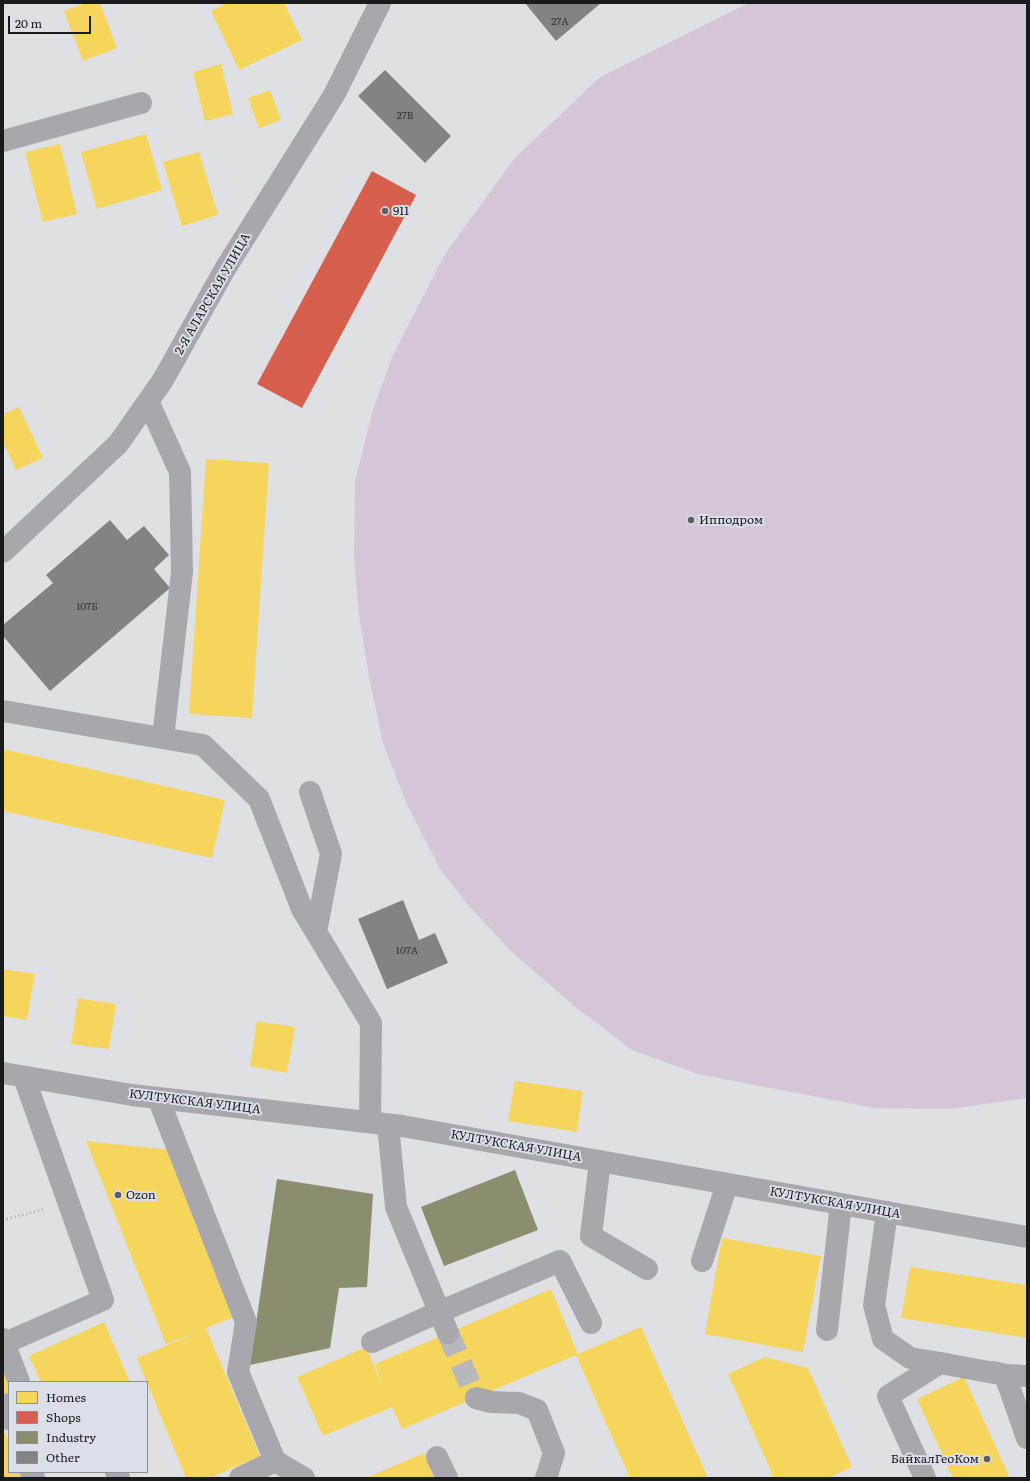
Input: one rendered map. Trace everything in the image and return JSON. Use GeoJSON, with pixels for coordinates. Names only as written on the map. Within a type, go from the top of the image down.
{"type":"FeatureCollection","features":[{"type":"Feature","properties":{"kind":"street","name":"2-Я АЛАРСКАЯ УЛИЦА"},"geometry":{"type":"LineString","coordinates":[[3,552],[118,444],[163,380],[225,269],[334,95],[380,3]]}},
{"type":"Feature","properties":{"kind":"street"},"geometry":{"type":"LineString","coordinates":[[3,141],[141,103]]}},
{"type":"Feature","properties":{"kind":"street"},"geometry":{"type":"LineString","coordinates":[[148,401],[180,472],[182,572],[163,738]]}},
{"type":"Feature","properties":{"kind":"street"},"geometry":{"type":"LineString","coordinates":[[3,712],[203,745],[259,799],[302,909],[371,1023],[379,1123],[396,1207],[448,1333]]}},
{"type":"Feature","properties":{"kind":"street"},"geometry":{"type":"LineString","coordinates":[[310,792],[331,854],[316,932]]}},
{"type":"Feature","properties":{"kind":"street","name":"КУЛТУКСКАЯ УЛИЦА"},"geometry":{"type":"LineString","coordinates":[[3,1073],[158,1098],[379,1123],[1027,1237]]}},
{"type":"Feature","properties":{"kind":"street"},"geometry":{"type":"LineString","coordinates":[[19,1381],[4,1341],[103,1300],[24,1077]]}},
{"type":"Feature","properties":{"kind":"street"},"geometry":{"type":"LineString","coordinates":[[158,1098],[246,1322],[238,1372],[275,1461],[304,1478]]}},
{"type":"Feature","properties":{"kind":"street"},"geometry":{"type":"LineString","coordinates":[[600,1161],[592,1236],[647,1269]]}},
{"type":"Feature","properties":{"kind":"street"},"geometry":{"type":"LineString","coordinates":[[702,1261],[727,1184]]}},
{"type":"Feature","properties":{"kind":"street"},"geometry":{"type":"LineString","coordinates":[[827,1330],[841,1204]]}},
{"type":"Feature","properties":{"kind":"street"},"geometry":{"type":"LineString","coordinates":[[887,1212],[874,1305],[883,1339],[910,1358],[1006,1375],[1027,1376]]}},
{"type":"Feature","properties":{"kind":"street"},"geometry":{"type":"LineString","coordinates":[[372,1342],[560,1261],[590,1323]]}},
{"type":"Feature","properties":{"kind":"street"},"geometry":{"type":"LineString","coordinates":[[925,1478],[888,1396],[940,1363]]}},
{"type":"Feature","properties":{"kind":"street"},"geometry":{"type":"LineString","coordinates":[[1006,1375],[1027,1438]]}},
{"type":"Feature","properties":{"kind":"street"},"geometry":{"type":"LineString","coordinates":[[476,1398],[491,1402],[520,1404],[536,1410],[554,1453],[546,1478]]}},
{"type":"Feature","properties":{"kind":"street"},"geometry":{"type":"LineString","coordinates":[[8,1405],[4,1407],[8,1417]]}},
{"type":"Feature","properties":{"kind":"street"},"geometry":{"type":"LineString","coordinates":[[437,1457],[447,1478]]}},
{"type":"Feature","properties":{"kind":"street"},"geometry":{"type":"LineString","coordinates":[[246,1475],[275,1461]]}},
{"type":"Feature","properties":{"kind":"path"},"geometry":{"type":"LineString","coordinates":[[3,1220],[68,1202]]}},
{"type":"Feature","properties":{"kind":"shaded area","name":"Ипподром"},"geometry":{"type":"Polygon","coordinates":[[[748,3],[1027,3],[1027,1098],[949,1109],[874,1108],[698,1074],[632,1050],[574,1006],[511,951],[469,906],[440,869],[407,805],[383,743],[369,677],[359,615],[354,558],[355,482],[372,413],[393,355],[445,254],[514,159],[600,77],[748,3]]]}},
{"type":"Feature","properties":{"kind":"building: Homes"},"geometry":{"type":"Polygon","coordinates":[[[86,3],[100,3],[117,48],[83,61],[64,11],[86,3]]]}},
{"type":"Feature","properties":{"kind":"building: Homes"},"geometry":{"type":"Polygon","coordinates":[[[227,3],[284,3],[302,40],[239,70],[211,11],[227,3]]]}},
{"type":"Feature","properties":{"kind":"building: Homes"},"geometry":{"type":"Polygon","coordinates":[[[221,64],[233,114],[205,121],[193,72],[221,64]]]}},
{"type":"Feature","properties":{"kind":"building: Homes"},"geometry":{"type":"Polygon","coordinates":[[[270,90],[281,120],[259,128],[248,98],[270,90]]]}},
{"type":"Feature","properties":{"kind":"building: Homes"},"geometry":{"type":"Polygon","coordinates":[[[146,134],[162,190],[97,209],[81,152],[146,134]]]}},
{"type":"Feature","properties":{"kind":"building: Homes"},"geometry":{"type":"Polygon","coordinates":[[[60,144],[77,214],[43,222],[25,152],[60,144]]]}},
{"type":"Feature","properties":{"kind":"building: Homes"},"geometry":{"type":"Polygon","coordinates":[[[199,152],[218,215],[182,226],[163,162],[199,152]]]}},
{"type":"Feature","properties":{"kind":"building: Homes"},"geometry":{"type":"Polygon","coordinates":[[[19,407],[43,458],[16,470],[3,442],[3,414],[19,407]]]}},
{"type":"Feature","properties":{"kind":"building: Homes"},"geometry":{"type":"Polygon","coordinates":[[[206,459],[269,463],[252,718],[189,714],[206,459]]]}},
{"type":"Feature","properties":{"kind":"building: Homes"},"geometry":{"type":"Polygon","coordinates":[[[3,749],[225,800],[212,858],[3,811],[3,749]]]}},
{"type":"Feature","properties":{"kind":"building: Homes"},"geometry":{"type":"Polygon","coordinates":[[[3,969],[35,974],[27,1020],[3,1016],[3,969]]]}},
{"type":"Feature","properties":{"kind":"building: Homes"},"geometry":{"type":"Polygon","coordinates":[[[78,998],[116,1004],[109,1049],[71,1044],[78,998]]]}},
{"type":"Feature","properties":{"kind":"building: Homes"},"geometry":{"type":"Polygon","coordinates":[[[257,1021],[295,1027],[287,1073],[250,1066],[257,1021]]]}},
{"type":"Feature","properties":{"kind":"building: Homes"},"geometry":{"type":"Polygon","coordinates":[[[515,1081],[583,1091],[577,1132],[508,1121],[515,1081]]]}},
{"type":"Feature","properties":{"kind":"building: Homes"},"geometry":{"type":"Polygon","coordinates":[[[86,1141],[171,1150],[234,1317],[206,1328],[260,1456],[210,1478],[186,1478],[148,1385],[148,1381],[146,1381],[137,1358],[198,1332],[166,1344],[86,1141]]]}},
{"type":"Feature","properties":{"kind":"building: Homes"},"geometry":{"type":"Polygon","coordinates":[[[722,1238],[821,1256],[803,1352],[705,1334],[722,1238]]]}},
{"type":"Feature","properties":{"kind":"building: Homes"},"geometry":{"type":"Polygon","coordinates":[[[910,1267],[1027,1285],[1027,1338],[901,1318],[910,1267]]]}},
{"type":"Feature","properties":{"kind":"building: Homes"},"geometry":{"type":"Polygon","coordinates":[[[551,1289],[578,1354],[641,1327],[708,1478],[630,1478],[576,1355],[402,1429],[392,1407],[323,1436],[297,1377],[366,1347],[384,1389],[375,1364],[551,1289]]]}},
{"type":"Feature","properties":{"kind":"building: Homes"},"geometry":{"type":"Polygon","coordinates":[[[104,1322],[130,1381],[41,1381],[29,1356],[104,1322]]]}},
{"type":"Feature","properties":{"kind":"building: Homes"},"geometry":{"type":"Polygon","coordinates":[[[765,1357],[808,1368],[852,1467],[828,1478],[774,1478],[728,1374],[765,1357]]]}},
{"type":"Feature","properties":{"kind":"building: Homes"},"geometry":{"type":"Polygon","coordinates":[[[3,1364],[9,1381],[8,1394],[3,1397],[3,1364]]]}},
{"type":"Feature","properties":{"kind":"building: Homes"},"geometry":{"type":"Polygon","coordinates":[[[964,1377],[1010,1478],[953,1478],[917,1399],[964,1377]]]}},
{"type":"Feature","properties":{"kind":"building: Homes"},"geometry":{"type":"Polygon","coordinates":[[[3,1428],[8,1439],[8,1473],[24,1473],[26,1478],[3,1478],[3,1428]]]}},
{"type":"Feature","properties":{"kind":"building: Homes"},"geometry":{"type":"Polygon","coordinates":[[[424,1453],[434,1478],[366,1478],[424,1453]]]}},
{"type":"Feature","properties":{"kind":"building: Shops"},"geometry":{"type":"Polygon","coordinates":[[[372,171],[416,195],[302,408],[257,384],[372,171]]]}},
{"type":"Feature","properties":{"kind":"building: Industry"},"geometry":{"type":"Polygon","coordinates":[[[515,1170],[538,1230],[444,1266],[421,1207],[515,1170]]]}},
{"type":"Feature","properties":{"kind":"building: Industry"},"geometry":{"type":"Polygon","coordinates":[[[277,1179],[373,1194],[367,1287],[339,1288],[330,1348],[250,1365],[277,1179]]]}},
{"type":"Feature","properties":{"kind":"building: Other"},"geometry":{"type":"Polygon","coordinates":[[[525,3],[601,3],[556,41],[525,3]]]}},
{"type":"Feature","properties":{"kind":"building: Other"},"geometry":{"type":"Polygon","coordinates":[[[385,70],[451,136],[425,163],[358,96],[385,70]]]}},
{"type":"Feature","properties":{"kind":"building: Other"},"geometry":{"type":"Polygon","coordinates":[[[110,520],[127,540],[144,526],[169,555],[154,569],[170,588],[50,691],[3,636],[3,625],[53,583],[46,575],[110,520]]]}},
{"type":"Feature","properties":{"kind":"building: Other"},"geometry":{"type":"Polygon","coordinates":[[[403,900],[419,940],[435,933],[448,963],[387,989],[358,919],[403,900]]]}},
{"type":"Feature","properties":{"kind":"tunnel"},"geometry":{"type":"LineString","coordinates":[[448,1333],[476,1398]]}},
{"type":"Feature","properties":{"kind":"place","name":"911"},"geometry":{"type":"Point","coordinates":[385,211]}},
{"type":"Feature","properties":{"kind":"place","name":"Ипподром"},"geometry":{"type":"Point","coordinates":[691,520]}},
{"type":"Feature","properties":{"kind":"place","name":"Ozon"},"geometry":{"type":"Point","coordinates":[118,1195]}},
{"type":"Feature","properties":{"kind":"place","name":"БайкалГеоКом"},"geometry":{"type":"Point","coordinates":[987,1459]}}]}
